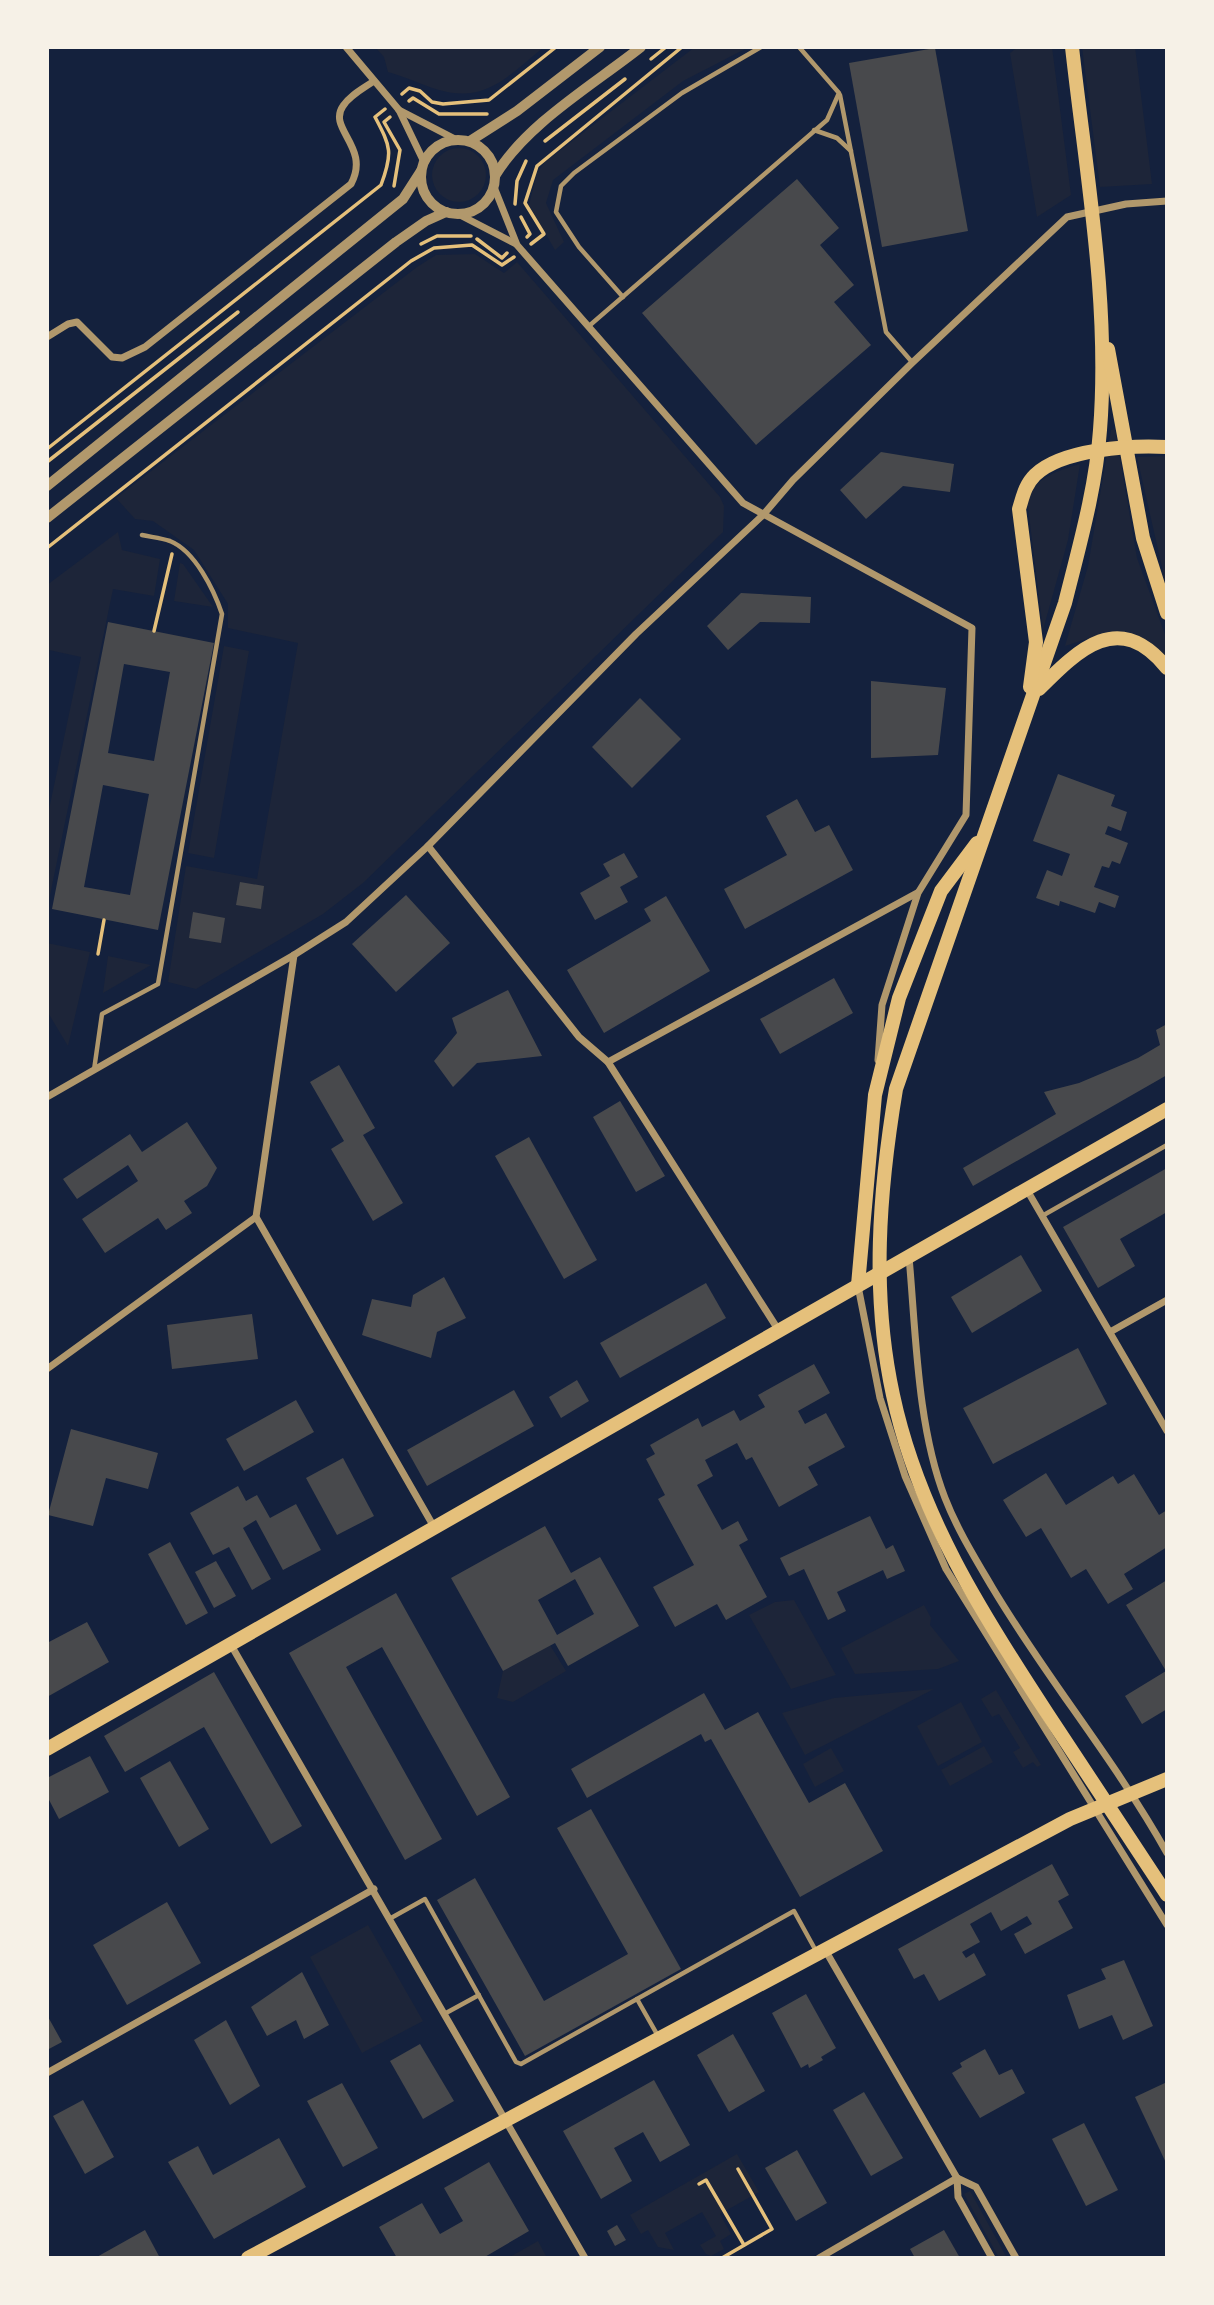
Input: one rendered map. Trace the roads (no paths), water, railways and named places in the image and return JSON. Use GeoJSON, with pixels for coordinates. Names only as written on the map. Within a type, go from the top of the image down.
{"type":"FeatureCollection","features":[{"type":"Feature","properties":{"kind":"main road"},"geometry":{"type":"LineString","coordinates":[[1072,47],[1103,320],[1143,538],[1167,613]]}},
{"type":"Feature","properties":{"kind":"main road"},"geometry":{"type":"LineString","coordinates":[[1103,320],[1100,432],[1083,531],[1065,603],[895,1089],[885,1158],[879,1244],[882,1314],[893,1396],[922,1490],[958,1570],[998,1638],[1167,1895]]}},
{"type":"Feature","properties":{"kind":"main road"},"geometry":{"type":"LineString","coordinates":[[1027,713],[1036,642],[1019,509],[1025,488],[1036,474],[1079,454],[1145,446],[1167,447]]}},
{"type":"Feature","properties":{"kind":"main road"},"geometry":{"type":"LineString","coordinates":[[1035,692],[1082,649],[1093,642],[1106,639],[1139,644],[1150,650],[1167,668]]}},
{"type":"Feature","properties":{"kind":"main road"},"geometry":{"type":"LineString","coordinates":[[858,1285],[875,1095],[899,998],[940,891],[985,834]]}},
{"type":"Feature","properties":{"kind":"main road"},"geometry":{"type":"LineString","coordinates":[[47,1749],[1167,1109]]}},
{"type":"Feature","properties":{"kind":"main road"},"geometry":{"type":"LineString","coordinates":[[248,2258],[820,1950],[1093,1807],[1167,1779]]}},
{"type":"Feature","properties":{"kind":"street"},"geometry":{"type":"LineString","coordinates":[[346,47],[399,110],[423,167],[426,196],[446,212],[458,214],[519,248],[743,503],[972,628],[966,815],[918,893],[883,1005],[875,1095]]}},
{"type":"Feature","properties":{"kind":"street"},"geometry":{"type":"LineString","coordinates":[[470,141],[509,117],[600,47]]}},
{"type":"Feature","properties":{"kind":"street"},"geometry":{"type":"LineString","coordinates":[[458,214],[482,206],[510,153],[641,47]]}},
{"type":"Feature","properties":{"kind":"street"},"geometry":{"type":"LineString","coordinates":[[47,337],[68,324],[77,322],[112,357],[122,358],[145,347],[351,184],[356,174],[357,155],[339,122],[340,114],[343,105],[374,81]]}},
{"type":"Feature","properties":{"kind":"street"},"geometry":{"type":"LineString","coordinates":[[399,110],[457,140],[470,141],[488,155],[519,248]]}},
{"type":"Feature","properties":{"kind":"street"},"geometry":{"type":"LineString","coordinates":[[47,486],[403,199],[435,148],[457,140]]}},
{"type":"Feature","properties":{"kind":"street"},"geometry":{"type":"LineString","coordinates":[[47,1097],[294,955],[346,922],[428,846],[636,634],[763,515],[793,480],[912,363],[1067,217],[1126,204],[1167,201]]}},
{"type":"Feature","properties":{"kind":"street"},"geometry":{"type":"LineString","coordinates":[[47,518],[396,242],[426,221],[446,212]]}},
{"type":"Feature","properties":{"kind":"street"},"geometry":{"type":"LineString","coordinates":[[428,846],[579,1037],[608,1062],[779,1331]]}},
{"type":"Feature","properties":{"kind":"street"},"geometry":{"type":"LineString","coordinates":[[608,1062],[918,893]]}},
{"type":"Feature","properties":{"kind":"street"},"geometry":{"type":"LineString","coordinates":[[294,955],[256,1217],[434,1527]]}},
{"type":"Feature","properties":{"kind":"street"},"geometry":{"type":"LineString","coordinates":[[1026,1189],[1167,1431]]}},
{"type":"Feature","properties":{"kind":"street"},"geometry":{"type":"LineString","coordinates":[[47,1369],[256,1217]]}},
{"type":"Feature","properties":{"kind":"street"},"geometry":{"type":"LineString","coordinates":[[909,1257],[928,1434],[944,1497],[972,1554],[1023,1640],[1130,1793],[1167,1853]]}},
{"type":"Feature","properties":{"kind":"street"},"geometry":{"type":"LineString","coordinates":[[858,1285],[880,1398],[905,1476],[941,1558],[1167,1926]]}},
{"type":"Feature","properties":{"kind":"street"},"geometry":{"type":"LineString","coordinates":[[1110,1332],[1167,1300]]}},
{"type":"Feature","properties":{"kind":"street"},"geometry":{"type":"LineString","coordinates":[[230,1645],[391,1918],[585,2258]]}},
{"type":"Feature","properties":{"kind":"street"},"geometry":{"type":"LineString","coordinates":[[47,2073],[374,1889]]}},
{"type":"Feature","properties":{"kind":"street"},"geometry":{"type":"LineString","coordinates":[[820,1950],[957,2178],[958,2197],[992,2258]]}},
{"type":"Feature","properties":{"kind":"street"},"geometry":{"type":"LineString","coordinates":[[819,2258],[957,2178]]}},
{"type":"Feature","properties":{"kind":"street"},"geometry":{"type":"LineString","coordinates":[[957,2178],[976,2187],[1016,2258]]}},
{"type":"Feature","properties":{"kind":"lane"},"geometry":{"type":"LineString","coordinates":[[623,297],[579,247],[556,212],[562,186],[574,173],[674,98],[761,47]]}},
{"type":"Feature","properties":{"kind":"lane"},"geometry":{"type":"LineString","coordinates":[[799,47],[839,93],[886,332],[912,363]]}},
{"type":"Feature","properties":{"kind":"lane"},"geometry":{"type":"LineString","coordinates":[[589,327],[827,120],[839,93]]}},
{"type":"Feature","properties":{"kind":"lane"},"geometry":{"type":"LineString","coordinates":[[814,130],[837,138],[852,152]]}},
{"type":"Feature","properties":{"kind":"lane"},"geometry":{"type":"LineString","coordinates":[[94,1070],[102,1014],[158,984],[222,614],[218,600],[191,559],[174,544],[142,535]]}},
{"type":"Feature","properties":{"kind":"lane"},"geometry":{"type":"LineString","coordinates":[[1042,1216],[1167,1145]]}},
{"type":"Feature","properties":{"kind":"lane"},"geometry":{"type":"LineString","coordinates":[[391,1918],[425,1899],[516,2062],[521,2064],[794,1911],[820,1950]]}},
{"type":"Feature","properties":{"kind":"lane"},"geometry":{"type":"LineString","coordinates":[[446,2013],[479,1995]]}},
{"type":"Feature","properties":{"kind":"lane"},"geometry":{"type":"LineString","coordinates":[[637,1998],[658,2037]]}}]}
